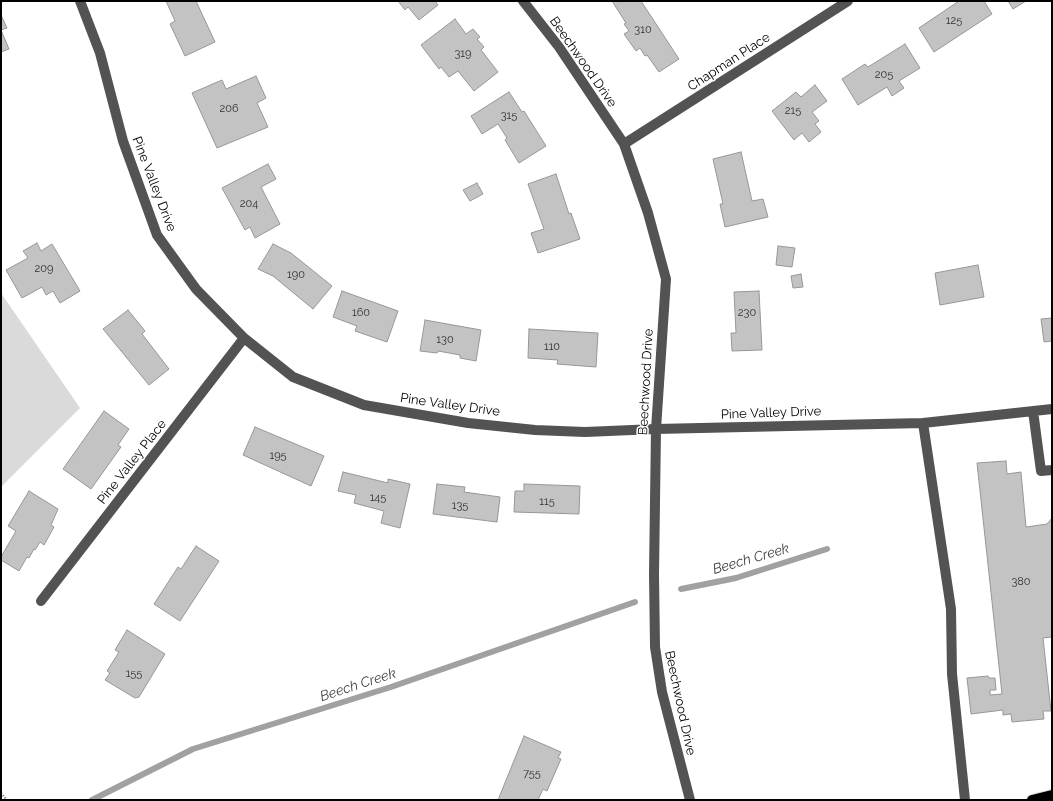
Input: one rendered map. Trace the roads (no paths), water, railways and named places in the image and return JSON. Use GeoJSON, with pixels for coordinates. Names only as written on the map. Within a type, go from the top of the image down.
{"type":"FeatureCollection","features":[{"type":"Feature","properties":{"kind":"main road"},"geometry":{"type":"LineString","coordinates":[[1032,800],[1052,795]]}},
{"type":"Feature","properties":{"kind":"street","name":"Pine Valley Drive"},"geometry":{"type":"LineString","coordinates":[[80,1],[100,53],[123,141],[157,236],[196,289],[244,338],[293,377],[364,405],[468,423],[535,430],[585,432],[923,422],[1052,409]]}},
{"type":"Feature","properties":{"kind":"street","name":"Beechwood Drive"},"geometry":{"type":"LineString","coordinates":[[523,1],[559,47],[624,144],[648,213],[666,279],[656,429],[654,574],[655,647],[662,692],[690,800]]}},
{"type":"Feature","properties":{"kind":"street","name":"Chapman Place"},"geometry":{"type":"LineString","coordinates":[[624,144],[848,1]]}},
{"type":"Feature","properties":{"kind":"street","name":"Pine Valley Place"},"geometry":{"type":"LineString","coordinates":[[41,601],[244,338]]}},
{"type":"Feature","properties":{"kind":"street"},"geometry":{"type":"LineString","coordinates":[[1033,411],[1041,471],[1052,470]]}},
{"type":"Feature","properties":{"kind":"street"},"geometry":{"type":"LineString","coordinates":[[923,422],[951,609],[952,674],[965,800]]}},
{"type":"Feature","properties":{"kind":"waterway","name":"Beech Creek"},"geometry":{"type":"LineString","coordinates":[[681,589],[736,578],[827,549]]}},
{"type":"Feature","properties":{"kind":"waterway","name":"Beech Creek"},"geometry":{"type":"LineString","coordinates":[[92,800],[193,749],[391,687],[635,602]]}}]}
